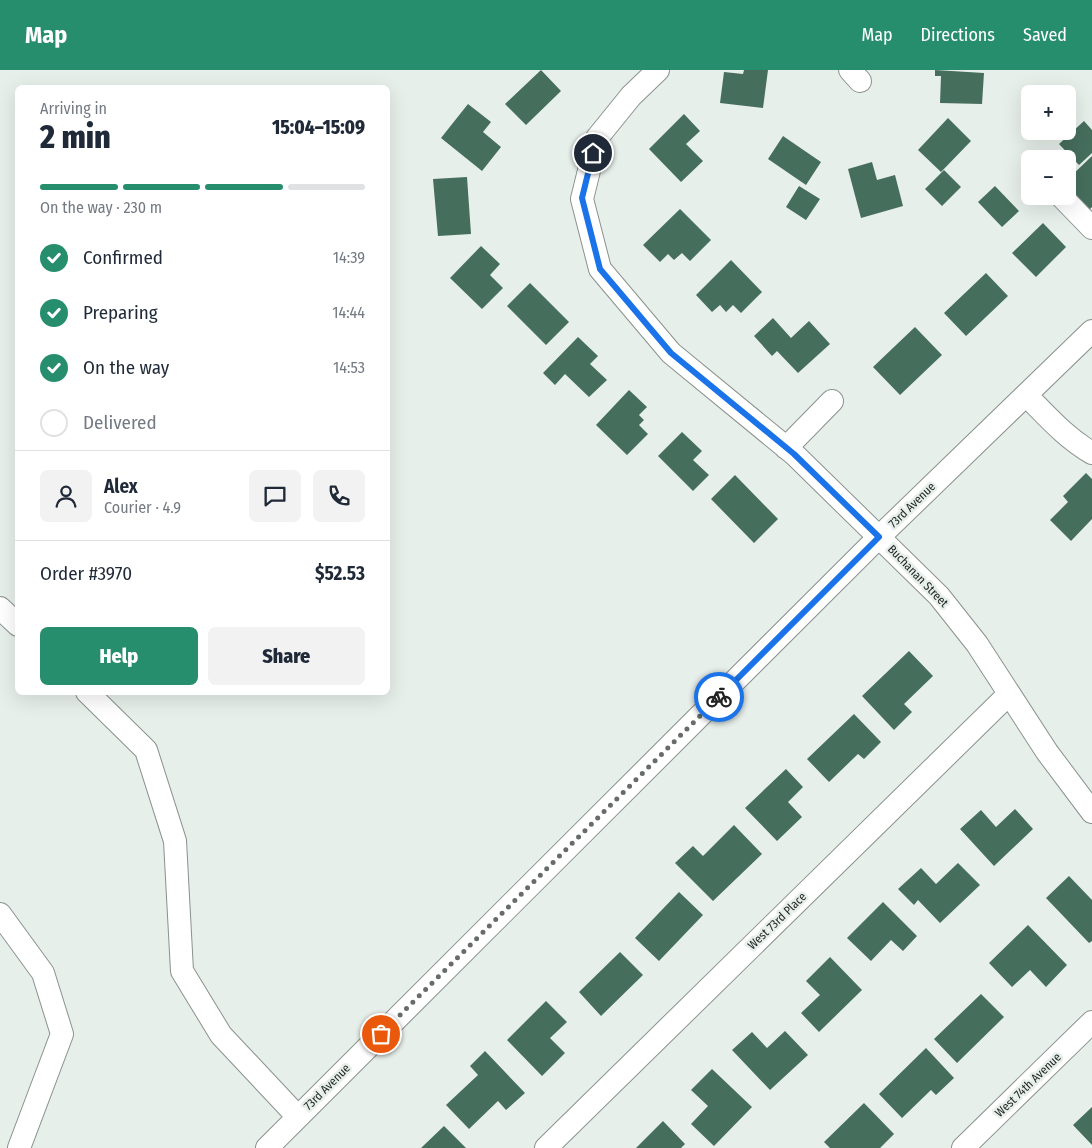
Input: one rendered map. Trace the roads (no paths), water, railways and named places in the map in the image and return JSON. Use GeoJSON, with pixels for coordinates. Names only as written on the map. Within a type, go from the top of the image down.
{"type":"FeatureCollection","features":[{"type":"Feature","properties":{"kind":"street","name":"Buchanan Street"},"geometry":{"type":"LineString","coordinates":[[658,70],[631,96],[597,138],[582,198],[600,269],[671,353],[786,448],[939,596],[957,618],[1047,752],[1092,812]]}},
{"type":"Feature","properties":{"kind":"street"},"geometry":{"type":"LineString","coordinates":[[1070,205],[1092,228]]}},
{"type":"Feature","properties":{"kind":"street","name":"73rd Avenue"},"geometry":{"type":"LineString","coordinates":[[277,1144],[298,1117],[879,537],[1092,331]]}},
{"type":"Feature","properties":{"kind":"street"},"geometry":{"type":"LineString","coordinates":[[1026,395],[1058,427],[1092,453]]}},
{"type":"Feature","properties":{"kind":"street"},"geometry":{"type":"LineString","coordinates":[[786,448],[832,401]]}},
{"type":"Feature","properties":{"kind":"street"},"geometry":{"type":"LineString","coordinates":[[0,608],[15,622]]}},
{"type":"Feature","properties":{"kind":"street","name":"West 73rd Place"},"geometry":{"type":"LineString","coordinates":[[546,1148],[1009,694]]}},
{"type":"Feature","properties":{"kind":"street"},"geometry":{"type":"LineString","coordinates":[[90,695],[146,750],[175,841],[182,971],[221,1035],[298,1117]]}},
{"type":"Feature","properties":{"kind":"street"},"geometry":{"type":"LineString","coordinates":[[0,914],[43,973],[62,1034],[19,1148]]}},
{"type":"Feature","properties":{"kind":"street","name":"West 74th Avenue"},"geometry":{"type":"LineString","coordinates":[[963,1148],[1092,1022]]}}]}
